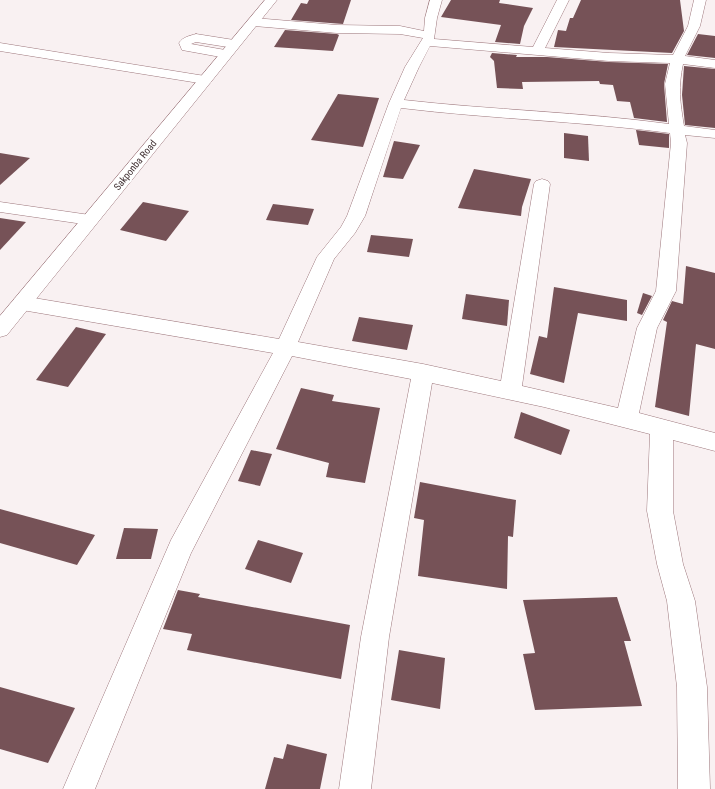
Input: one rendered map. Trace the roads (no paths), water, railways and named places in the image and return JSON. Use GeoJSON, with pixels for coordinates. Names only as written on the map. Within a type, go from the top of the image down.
{"type":"FeatureCollection","features":[{"type":"Feature","properties":{"kind":"street","name":"Sakponba Road"},"geometry":{"type":"LineString","coordinates":[[0,330],[271,0]]}},
{"type":"Feature","properties":{"kind":"street"},"geometry":{"type":"LineString","coordinates":[[79,789],[180,548],[286,347],[322,264],[349,229],[356,216],[396,103],[412,67],[428,39],[431,18],[436,0]]}},
{"type":"Feature","properties":{"kind":"street"},"geometry":{"type":"LineString","coordinates":[[538,50],[563,0]]}},
{"type":"Feature","properties":{"kind":"street"},"geometry":{"type":"LineString","coordinates":[[628,417],[647,328],[666,291],[679,143],[672,95],[672,84],[677,59],[694,26],[703,4]]}},
{"type":"Feature","properties":{"kind":"street"},"geometry":{"type":"LineString","coordinates":[[254,22],[337,29],[400,30],[428,39],[609,57],[677,59],[715,64]]}},
{"type":"Feature","properties":{"kind":"street"},"geometry":{"type":"LineString","coordinates":[[0,47],[205,80]]}},
{"type":"Feature","properties":{"kind":"street"},"geometry":{"type":"LineString","coordinates":[[396,103],[471,112],[558,116],[678,128],[715,134]]}},
{"type":"Feature","properties":{"kind":"street"},"geometry":{"type":"LineString","coordinates":[[510,391],[542,184]]}},
{"type":"Feature","properties":{"kind":"street"},"geometry":{"type":"LineString","coordinates":[[0,207],[90,220]]}},
{"type":"Feature","properties":{"kind":"street"},"geometry":{"type":"LineString","coordinates":[[22,303],[286,347],[423,372],[628,417],[715,442]]}},
{"type":"Feature","properties":{"kind":"street"},"geometry":{"type":"LineString","coordinates":[[355,789],[375,637],[423,372]]}},
{"type":"Feature","properties":{"kind":"street"},"geometry":{"type":"LineString","coordinates":[[662,427],[660,511],[670,564],[681,601],[692,687],[694,789]]}}]}
